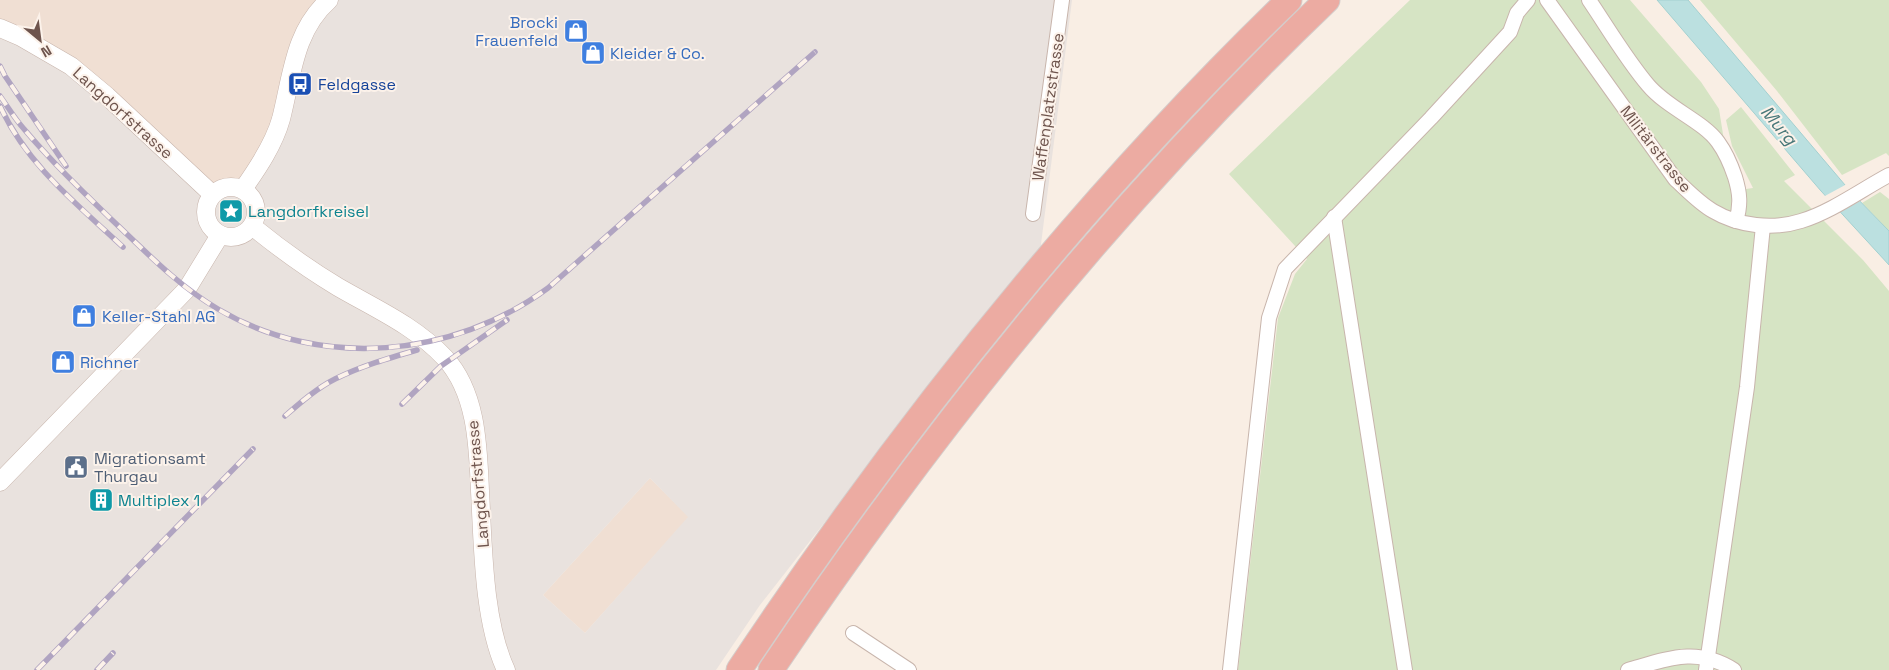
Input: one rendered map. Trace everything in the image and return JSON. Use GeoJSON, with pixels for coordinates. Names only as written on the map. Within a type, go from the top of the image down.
{"type":"FeatureCollection","features":[{"type":"Feature","properties":{"kind":"highway"},"geometry":{"type":"LineString","coordinates":[[739,670],[842,522],[953,374],[1006,308],[1156,137],[1288,0]]}},
{"type":"Feature","properties":{"kind":"highway"},"geometry":{"type":"LineString","coordinates":[[771,670],[853,552],[911,473],[1030,320],[1176,152],[1327,0]]}},
{"type":"Feature","properties":{"kind":"street","name":"Waffenplatzstrasse"},"geometry":{"type":"LineString","coordinates":[[1033,214],[1062,0]]}},
{"type":"Feature","properties":{"kind":"street"},"geometry":{"type":"LineString","coordinates":[[1230,670],[1269,318],[1285,269],[1431,118],[1510,32],[1517,13],[1528,0]]}},
{"type":"Feature","properties":{"kind":"street","name":"Militärstrasse"},"geometry":{"type":"LineString","coordinates":[[1547,0],[1675,179],[1692,196],[1712,211],[1736,221],[1763,226],[1788,224],[1802,221],[1822,212],[1889,176]]}},
{"type":"Feature","properties":{"kind":"street"},"geometry":{"type":"LineString","coordinates":[[1589,0],[1647,84],[1670,105],[1710,133],[1718,141],[1731,166],[1741,198],[1736,221]]}},
{"type":"Feature","properties":{"kind":"street"},"geometry":{"type":"LineString","coordinates":[[243,190],[257,170],[274,137],[281,119],[292,64],[300,40],[323,2]]}},
{"type":"Feature","properties":{"kind":"street","name":"Langdorfstrasse"},"geometry":{"type":"LineString","coordinates":[[0,28],[21,37],[71,66],[107,96],[212,194]]}},
{"type":"Feature","properties":{"kind":"street"},"geometry":{"type":"LineString","coordinates":[[230,186],[243,190],[250,195],[256,210],[252,226],[247,232],[234,237],[220,235],[213,230],[206,216],[208,201],[212,194],[230,186]]}},
{"type":"Feature","properties":{"kind":"street"},"geometry":{"type":"LineString","coordinates":[[1334,218],[1405,670]]}},
{"type":"Feature","properties":{"kind":"street","name":"Langdorfstrasse"},"geometry":{"type":"LineString","coordinates":[[252,226],[292,257],[336,286],[402,322],[427,339],[450,364],[464,388],[475,427],[487,591],[494,631],[506,670]]}},
{"type":"Feature","properties":{"kind":"street"},"geometry":{"type":"LineString","coordinates":[[1707,664],[1746,396],[1763,226]]}},
{"type":"Feature","properties":{"kind":"street"},"geometry":{"type":"LineString","coordinates":[[0,482],[187,289],[220,235]]}},
{"type":"Feature","properties":{"kind":"street"},"geometry":{"type":"LineString","coordinates":[[853,633],[908,670]]}},
{"type":"Feature","properties":{"kind":"street"},"geometry":{"type":"LineString","coordinates":[[1628,670],[1682,656],[1699,655],[1707,664],[1734,670]]}},
{"type":"Feature","properties":{"kind":"shaded area"},"geometry":{"type":"Polygon","coordinates":[[[0,0],[320,0],[288,86],[243,189],[212,194],[0,28],[0,0]]]}},
{"type":"Feature","properties":{"kind":"shaded area"},"geometry":{"type":"Polygon","coordinates":[[[320,0],[1072,0],[1040,252],[985,317],[760,605],[716,670],[0,670],[0,28],[71,66],[213,194],[243,189],[257,170],[320,0]],[[650,478],[543,595],[585,633],[688,517],[650,478]]]}},
{"type":"Feature","properties":{"kind":"shaded area"},"geometry":{"type":"Polygon","coordinates":[[[650,478],[689,517],[585,633],[543,595],[650,478]]]}},
{"type":"Feature","properties":{"kind":"green space"},"geometry":{"type":"Polygon","coordinates":[[[1410,0],[1630,0],[1701,82],[1719,109],[1732,191],[1753,188],[1732,146],[1726,120],[1741,107],[1795,175],[1784,181],[1863,260],[1889,291],[1889,670],[1238,670],[1278,318],[1295,274],[1307,259],[1229,174],[1410,0]]]}},
{"type":"Feature","properties":{"kind":"green space"},"geometry":{"type":"Polygon","coordinates":[[[1700,0],[1889,0],[1889,156],[1886,153],[1842,175],[1777,91],[1700,0]]]}},
{"type":"Feature","properties":{"kind":"green space"},"geometry":{"type":"Polygon","coordinates":[[[1880,192],[1889,199],[1889,231],[1862,203],[1880,192]]]}},
{"type":"Feature","properties":{"kind":"water","name":"Murg"},"geometry":{"type":"Polygon","coordinates":[[[1657,0],[1688,0],[1851,192],[1889,231],[1889,265],[1821,191],[1657,0]]]}},
{"type":"Feature","properties":{"kind":"pier"},"geometry":{"type":"Polygon","coordinates":[[[1847,184],[1862,200],[1838,213],[1823,197],[1847,184]]]}},
{"type":"Feature","properties":{"kind":"railway"},"geometry":{"type":"LineString","coordinates":[[0,96],[24,129],[77,186],[162,267],[203,300],[258,328],[300,341],[343,348],[386,348],[429,341],[471,329],[511,312],[548,288],[815,52]]}},
{"type":"Feature","properties":{"kind":"railway"},"geometry":{"type":"LineString","coordinates":[[0,66],[66,166]]}},
{"type":"Feature","properties":{"kind":"railway"},"geometry":{"type":"LineString","coordinates":[[0,106],[24,147],[39,165],[71,199],[123,247]]}},
{"type":"Feature","properties":{"kind":"railway"},"geometry":{"type":"LineString","coordinates":[[402,404],[441,366],[507,320]]}},
{"type":"Feature","properties":{"kind":"railway"},"geometry":{"type":"LineString","coordinates":[[285,416],[315,391],[335,379],[365,366],[417,350]]}},
{"type":"Feature","properties":{"kind":"railway"},"geometry":{"type":"LineString","coordinates":[[37,670],[253,449]]}},
{"type":"Feature","properties":{"kind":"railway"},"geometry":{"type":"LineString","coordinates":[[97,670],[113,653]]}},
{"type":"Feature","properties":{"kind":"place","name":"Brocki Frauenfeld"},"geometry":{"type":"Point","coordinates":[576,31]}},
{"type":"Feature","properties":{"kind":"place","name":"Kleider & Co."},"geometry":{"type":"Point","coordinates":[593,53]}},
{"type":"Feature","properties":{"kind":"place","name":"Feldgasse"},"geometry":{"type":"Point","coordinates":[300,84]}},
{"type":"Feature","properties":{"kind":"place","name":"Langdorfkreisel"},"geometry":{"type":"Point","coordinates":[231,211]}},
{"type":"Feature","properties":{"kind":"place","name":"Keller-Stahl AG"},"geometry":{"type":"Point","coordinates":[84,316]}},
{"type":"Feature","properties":{"kind":"place","name":"Richner"},"geometry":{"type":"Point","coordinates":[63,362]}},
{"type":"Feature","properties":{"kind":"place","name":"Migrationsamt Thurgau"},"geometry":{"type":"Point","coordinates":[76,467]}},
{"type":"Feature","properties":{"kind":"place","name":"Multiplex 1"},"geometry":{"type":"Point","coordinates":[101,500]}}]}
